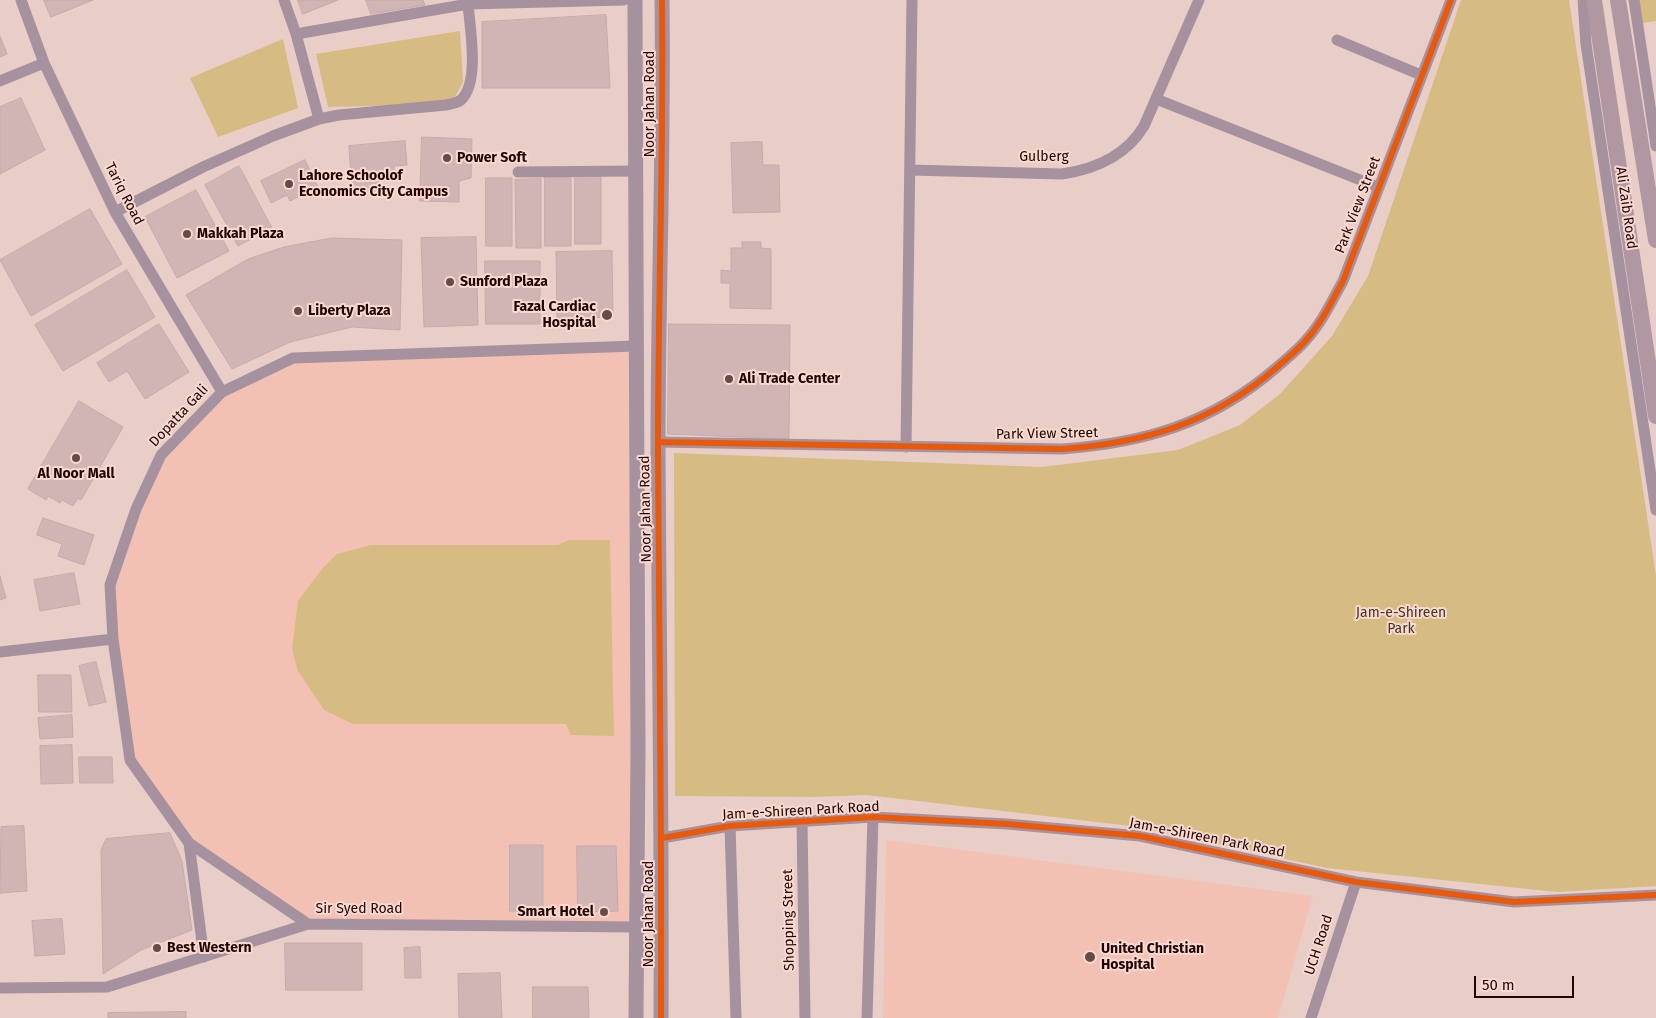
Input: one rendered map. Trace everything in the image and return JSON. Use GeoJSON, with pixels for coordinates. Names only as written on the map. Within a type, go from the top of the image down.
{"type":"FeatureCollection","features":[{"type":"Feature","properties":{"kind":"main road","name":"Ali Zaib Road"},"geometry":{"type":"LineString","coordinates":[[1594,0],[1656,416]]}},
{"type":"Feature","properties":{"kind":"main road","name":"Ali Zaib Road"},"geometry":{"type":"LineString","coordinates":[[1618,0],[1656,240]]}},
{"type":"Feature","properties":{"kind":"street","name":"Tariq Road"},"geometry":{"type":"LineString","coordinates":[[21,0],[44,63],[115,212],[222,392]]}},
{"type":"Feature","properties":{"kind":"street"},"geometry":{"type":"LineString","coordinates":[[284,0],[296,34],[319,120]]}},
{"type":"Feature","properties":{"kind":"street"},"geometry":{"type":"LineString","coordinates":[[296,34],[468,4],[624,0]]}},
{"type":"Feature","properties":{"kind":"street","name":"Noor Jahan Road"},"geometry":{"type":"LineString","coordinates":[[635,0],[636,1018]]}},
{"type":"Feature","properties":{"kind":"street","name":"Noor Jahan Road"},"geometry":{"type":"LineString","coordinates":[[661,1018],[662,838],[658,442],[664,103],[662,0]]}},
{"type":"Feature","properties":{"kind":"street"},"geometry":{"type":"LineString","coordinates":[[906,447],[912,0]]}},
{"type":"Feature","properties":{"kind":"street","name":"Gulberg"},"geometry":{"type":"LineString","coordinates":[[910,170],[1062,174],[1083,171],[1125,151],[1135,141],[1199,0]]}},
{"type":"Feature","properties":{"kind":"street","name":"Park View Street"},"geometry":{"type":"LineString","coordinates":[[658,442],[1062,449],[1100,446],[1174,428],[1219,409],[1262,379],[1291,354],[1307,339],[1323,318],[1343,281],[1450,0]]}},
{"type":"Feature","properties":{"kind":"street"},"geometry":{"type":"LineString","coordinates":[[1583,0],[1586,44],[1656,510]]}},
{"type":"Feature","properties":{"kind":"street"},"geometry":{"type":"LineString","coordinates":[[1634,0],[1651,88],[1656,146]]}},
{"type":"Feature","properties":{"kind":"street"},"geometry":{"type":"LineString","coordinates":[[115,212],[203,167],[273,136],[319,120],[339,115],[446,105],[460,101],[468,89],[473,66],[468,4]]}},
{"type":"Feature","properties":{"kind":"street"},"geometry":{"type":"LineString","coordinates":[[1337,40],[1421,74]]}},
{"type":"Feature","properties":{"kind":"street"},"geometry":{"type":"LineString","coordinates":[[0,81],[44,63]]}},
{"type":"Feature","properties":{"kind":"street"},"geometry":{"type":"LineString","coordinates":[[1156,98],[1378,187]]}},
{"type":"Feature","properties":{"kind":"street"},"geometry":{"type":"LineString","coordinates":[[518,172],[634,171]]}},
{"type":"Feature","properties":{"kind":"street","name":"Dopatta Gali"},"geometry":{"type":"LineString","coordinates":[[189,843],[130,760],[113,639],[110,585],[136,509],[161,456],[222,392],[293,358],[636,346]]}},
{"type":"Feature","properties":{"kind":"street"},"geometry":{"type":"LineString","coordinates":[[0,652],[113,639]]}},
{"type":"Feature","properties":{"kind":"street"},"geometry":{"type":"LineString","coordinates":[[866,1018],[873,817]]}},
{"type":"Feature","properties":{"kind":"street","name":"Jam-e-Shireen Park Road"},"geometry":{"type":"LineString","coordinates":[[662,838],[730,826],[873,817],[1007,824],[1140,836],[1356,882],[1514,902],[1656,896]]}},
{"type":"Feature","properties":{"kind":"street","name":"Shopping Street"},"geometry":{"type":"LineString","coordinates":[[802,821],[805,1018]]}},
{"type":"Feature","properties":{"kind":"street"},"geometry":{"type":"LineString","coordinates":[[730,826],[736,1018]]}},
{"type":"Feature","properties":{"kind":"street"},"geometry":{"type":"LineString","coordinates":[[189,843],[308,924]]}},
{"type":"Feature","properties":{"kind":"street"},"geometry":{"type":"LineString","coordinates":[[189,843],[204,957]]}},
{"type":"Feature","properties":{"kind":"street","name":"UCH Road"},"geometry":{"type":"LineString","coordinates":[[1311,1018],[1356,882]]}},
{"type":"Feature","properties":{"kind":"street","name":"Sir Syed Road"},"geometry":{"type":"LineString","coordinates":[[0,988],[107,987],[308,924],[637,927]]}},
{"type":"Feature","properties":{"kind":"shaded area"},"geometry":{"type":"Polygon","coordinates":[[[633,348],[637,927],[308,924],[189,843],[130,760],[110,585],[161,455],[222,392],[293,358],[633,348]]]}},
{"type":"Feature","properties":{"kind":"shaded area","name":"United Christian Hospital"},"geometry":{"type":"Polygon","coordinates":[[[886,840],[1313,896],[1278,1018],[883,1018],[886,840]]]}},
{"type":"Feature","properties":{"kind":"green space","name":"Jam-e-Shireen Park"},"geometry":{"type":"Polygon","coordinates":[[[1461,0],[1569,0],[1656,576],[1656,886],[1557,892],[1327,868],[1139,827],[867,795],[813,797],[675,796],[674,453],[1042,467],[1178,450],[1240,425],[1280,394],[1332,336],[1368,276],[1461,0]]]}},
{"type":"Feature","properties":{"kind":"green space"},"geometry":{"type":"Polygon","coordinates":[[[1634,0],[1656,0],[1656,21],[1638,24],[1634,0]]]}},
{"type":"Feature","properties":{"kind":"green space"},"geometry":{"type":"Polygon","coordinates":[[[460,31],[463,82],[451,104],[328,107],[316,54],[460,31]]]}},
{"type":"Feature","properties":{"kind":"green space"},"geometry":{"type":"Polygon","coordinates":[[[283,39],[298,108],[218,137],[190,78],[283,39]]]}},
{"type":"Feature","properties":{"kind":"green space"},"geometry":{"type":"Polygon","coordinates":[[[569,540],[610,540],[614,736],[571,735],[566,724],[353,724],[324,710],[298,671],[292,649],[298,601],[322,569],[337,554],[371,545],[558,545],[569,540]]]}},
{"type":"Feature","properties":{"kind":"building"},"geometry":{"type":"Polygon","coordinates":[[[44,0],[93,0],[51,17],[44,0]]]}},
{"type":"Feature","properties":{"kind":"building"},"geometry":{"type":"Polygon","coordinates":[[[298,0],[338,0],[303,14],[298,0]]]}},
{"type":"Feature","properties":{"kind":"building"},"geometry":{"type":"Polygon","coordinates":[[[366,0],[423,0],[425,5],[371,14],[366,0]]]}},
{"type":"Feature","properties":{"kind":"building"},"geometry":{"type":"Polygon","coordinates":[[[606,15],[610,88],[482,88],[482,22],[606,15]]]}},
{"type":"Feature","properties":{"kind":"building"},"geometry":{"type":"Polygon","coordinates":[[[0,36],[7,54],[0,57],[0,36]]]}},
{"type":"Feature","properties":{"kind":"building"},"geometry":{"type":"Polygon","coordinates":[[[21,98],[45,150],[0,174],[0,107],[21,98]]]}},
{"type":"Feature","properties":{"kind":"building","name":"Power Soft"},"geometry":{"type":"Polygon","coordinates":[[[422,137],[472,139],[471,178],[459,181],[459,202],[420,201],[422,137]]]}},
{"type":"Feature","properties":{"kind":"building"},"geometry":{"type":"Polygon","coordinates":[[[405,141],[407,165],[394,166],[394,175],[379,176],[380,191],[352,193],[349,146],[405,141]]]}},
{"type":"Feature","properties":{"kind":"building"},"geometry":{"type":"Polygon","coordinates":[[[762,142],[763,165],[779,165],[780,212],[733,213],[731,143],[762,142]]]}},
{"type":"Feature","properties":{"kind":"building","name":"Lahore Schoolof Economics City Campus"},"geometry":{"type":"Polygon","coordinates":[[[305,160],[318,187],[290,201],[287,195],[271,203],[261,181],[305,160]]]}},
{"type":"Feature","properties":{"kind":"building"},"geometry":{"type":"Polygon","coordinates":[[[239,166],[272,228],[238,246],[205,185],[239,166]]]}},
{"type":"Feature","properties":{"kind":"building"},"geometry":{"type":"Polygon","coordinates":[[[575,175],[601,175],[601,244],[575,244],[575,175]]]}},
{"type":"Feature","properties":{"kind":"building"},"geometry":{"type":"Polygon","coordinates":[[[545,177],[571,177],[571,246],[545,246],[545,177]]]}},
{"type":"Feature","properties":{"kind":"building"},"geometry":{"type":"Polygon","coordinates":[[[486,178],[512,178],[512,246],[486,246],[486,178]]]}},
{"type":"Feature","properties":{"kind":"building"},"geometry":{"type":"Polygon","coordinates":[[[541,179],[541,248],[516,248],[515,180],[541,179]]]}},
{"type":"Feature","properties":{"kind":"building","name":"Makkah Plaza"},"geometry":{"type":"Polygon","coordinates":[[[196,190],[229,251],[177,278],[145,217],[196,190]]]}},
{"type":"Feature","properties":{"kind":"building"},"geometry":{"type":"Polygon","coordinates":[[[90,209],[122,264],[31,316],[0,260],[90,209]]]}},
{"type":"Feature","properties":{"kind":"building","name":"Sunford Plaza"},"geometry":{"type":"Polygon","coordinates":[[[476,237],[478,325],[424,327],[421,238],[476,237]]]}},
{"type":"Feature","properties":{"kind":"building","name":"Liberty Plaza"},"geometry":{"type":"Polygon","coordinates":[[[332,238],[402,240],[400,330],[352,327],[290,342],[232,369],[186,295],[248,259],[284,247],[332,238]]]}},
{"type":"Feature","properties":{"kind":"building"},"geometry":{"type":"Polygon","coordinates":[[[742,242],[761,242],[761,248],[771,249],[771,309],[730,308],[730,283],[721,283],[721,270],[731,271],[731,248],[742,248],[742,242]]]}},
{"type":"Feature","properties":{"kind":"building"},"geometry":{"type":"Polygon","coordinates":[[[612,251],[613,317],[557,318],[556,252],[612,251]]]}},
{"type":"Feature","properties":{"kind":"building"},"geometry":{"type":"Polygon","coordinates":[[[485,261],[540,261],[540,324],[486,324],[485,261]]]}},
{"type":"Feature","properties":{"kind":"building"},"geometry":{"type":"Polygon","coordinates":[[[127,270],[155,317],[63,371],[35,325],[127,270]]]}},
{"type":"Feature","properties":{"kind":"building"},"geometry":{"type":"Polygon","coordinates":[[[159,324],[189,372],[145,399],[127,371],[109,382],[97,363],[159,324]]]}},
{"type":"Feature","properties":{"kind":"building","name":"Ali Trade Center"},"geometry":{"type":"Polygon","coordinates":[[[669,324],[790,325],[789,439],[668,434],[669,324]]]}},
{"type":"Feature","properties":{"kind":"building","name":"Al Noor Mall"},"geometry":{"type":"Polygon","coordinates":[[[79,401],[123,427],[81,500],[78,498],[73,506],[62,500],[60,503],[48,496],[46,500],[28,489],[79,401]]]}},
{"type":"Feature","properties":{"kind":"building"},"geometry":{"type":"Polygon","coordinates":[[[43,518],[94,535],[84,565],[58,556],[62,544],[37,535],[43,518]]]}},
{"type":"Feature","properties":{"kind":"building"},"geometry":{"type":"Polygon","coordinates":[[[74,573],[80,604],[40,611],[34,580],[74,573]]]}},
{"type":"Feature","properties":{"kind":"building"},"geometry":{"type":"Polygon","coordinates":[[[0,576],[6,598],[0,600],[0,576]]]}},
{"type":"Feature","properties":{"kind":"building"},"geometry":{"type":"Polygon","coordinates":[[[96,662],[106,702],[89,706],[79,666],[96,662]]]}},
{"type":"Feature","properties":{"kind":"building"},"geometry":{"type":"Polygon","coordinates":[[[38,675],[71,675],[72,712],[39,712],[38,675]]]}},
{"type":"Feature","properties":{"kind":"building"},"geometry":{"type":"Polygon","coordinates":[[[72,715],[73,737],[40,739],[38,718],[72,715]]]}},
{"type":"Feature","properties":{"kind":"building"},"geometry":{"type":"Polygon","coordinates":[[[72,745],[73,783],[41,784],[40,746],[72,745]]]}},
{"type":"Feature","properties":{"kind":"building"},"geometry":{"type":"Polygon","coordinates":[[[79,757],[112,757],[113,783],[80,783],[79,757]]]}},
{"type":"Feature","properties":{"kind":"building"},"geometry":{"type":"Polygon","coordinates":[[[24,826],[27,891],[0,893],[1,827],[24,826]]]}},
{"type":"Feature","properties":{"kind":"building"},"geometry":{"type":"Polygon","coordinates":[[[170,833],[182,861],[192,930],[141,950],[103,974],[101,850],[106,839],[170,833]]]}},
{"type":"Feature","properties":{"kind":"building"},"geometry":{"type":"Polygon","coordinates":[[[510,845],[543,845],[543,911],[510,911],[510,845]]]}},
{"type":"Feature","properties":{"kind":"building","name":"Smart Hotel"},"geometry":{"type":"Polygon","coordinates":[[[577,846],[616,846],[618,911],[578,912],[577,846]]]}},
{"type":"Feature","properties":{"kind":"building"},"geometry":{"type":"Polygon","coordinates":[[[62,919],[65,954],[35,956],[32,921],[62,919]]]}},
{"type":"Feature","properties":{"kind":"building"},"geometry":{"type":"Polygon","coordinates":[[[285,943],[362,943],[362,990],[286,990],[285,943]]]}},
{"type":"Feature","properties":{"kind":"building"},"geometry":{"type":"Polygon","coordinates":[[[420,947],[421,978],[405,978],[404,948],[420,947]]]}},
{"type":"Feature","properties":{"kind":"building"},"geometry":{"type":"Polygon","coordinates":[[[500,973],[502,1018],[459,1018],[458,974],[500,973]]]}},
{"type":"Feature","properties":{"kind":"building"},"geometry":{"type":"Polygon","coordinates":[[[533,987],[588,987],[589,1018],[533,1018],[533,987]]]}},
{"type":"Feature","properties":{"kind":"building"},"geometry":{"type":"Polygon","coordinates":[[[186,1012],[186,1018],[108,1018],[108,1013],[186,1012]]]}},
{"type":"Feature","properties":{"kind":"cycle path"},"geometry":{"type":"LineString","coordinates":[[661,1018],[658,445],[662,0]]}},
{"type":"Feature","properties":{"kind":"cycle path"},"geometry":{"type":"LineString","coordinates":[[658,442],[1062,449],[1121,442],[1149,435],[1176,427],[1227,403],[1252,387],[1300,347],[1317,326],[1331,304],[1343,281],[1451,0]]}},
{"type":"Feature","properties":{"kind":"cycle path"},"geometry":{"type":"LineString","coordinates":[[662,838],[730,826],[873,817],[1007,824],[1140,836],[1356,882],[1514,902],[1656,895]]}},
{"type":"Feature","properties":{"kind":"place","name":"Power Soft"},"geometry":{"type":"Point","coordinates":[447,158]}},
{"type":"Feature","properties":{"kind":"place","name":"Lahore Schoolof Economics City Campus"},"geometry":{"type":"Point","coordinates":[289,184]}},
{"type":"Feature","properties":{"kind":"place","name":"Makkah Plaza"},"geometry":{"type":"Point","coordinates":[187,234]}},
{"type":"Feature","properties":{"kind":"place","name":"Sunford Plaza"},"geometry":{"type":"Point","coordinates":[450,282]}},
{"type":"Feature","properties":{"kind":"place","name":"Liberty Plaza"},"geometry":{"type":"Point","coordinates":[298,311]}},
{"type":"Feature","properties":{"kind":"place","name":"Fazal Cardiac Hospital"},"geometry":{"type":"Point","coordinates":[607,315]}},
{"type":"Feature","properties":{"kind":"place","name":"Ali Trade Center"},"geometry":{"type":"Point","coordinates":[729,379]}},
{"type":"Feature","properties":{"kind":"place","name":"Al Noor Mall"},"geometry":{"type":"Point","coordinates":[76,458]}},
{"type":"Feature","properties":{"kind":"place","name":"Smart Hotel"},"geometry":{"type":"Point","coordinates":[604,912]}},
{"type":"Feature","properties":{"kind":"place","name":"Best Western"},"geometry":{"type":"Point","coordinates":[157,948]}},
{"type":"Feature","properties":{"kind":"place","name":"United Christian Hospital"},"geometry":{"type":"Point","coordinates":[1090,957]}}]}
